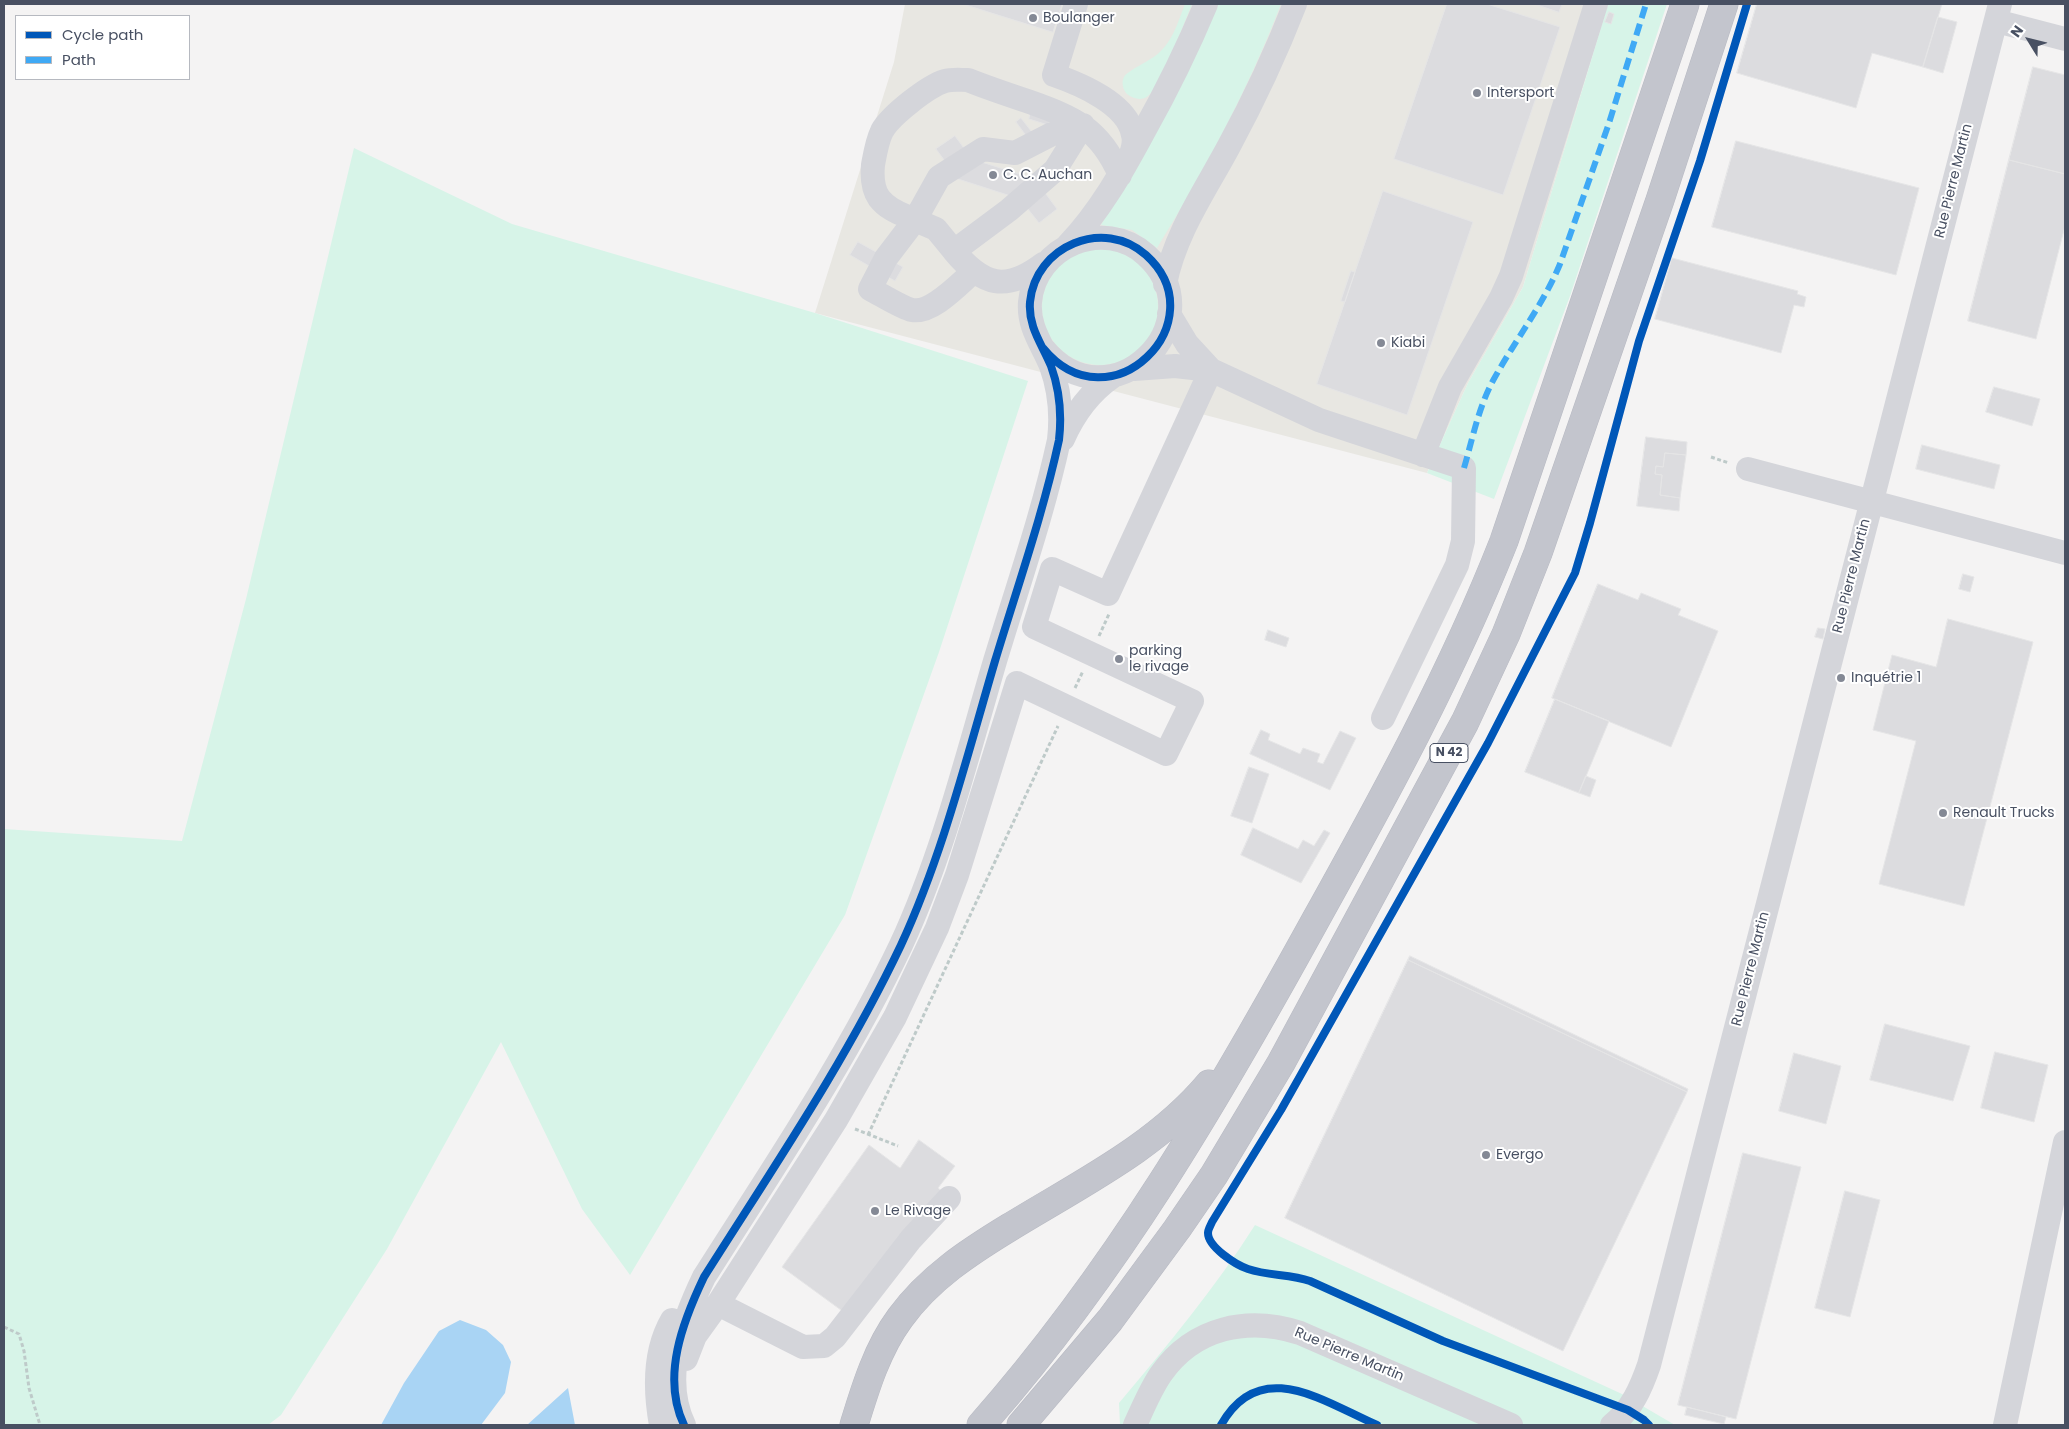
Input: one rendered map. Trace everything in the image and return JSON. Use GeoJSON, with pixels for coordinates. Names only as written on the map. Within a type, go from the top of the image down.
{"type":"FeatureCollection","features":[{"type":"Feature","properties":{"kind":"highway","name":"N 42"},"geometry":{"type":"LineString","coordinates":[[981,1425],[1051,1343],[1116,1254],[1205,1115],[1276,993],[1434,698],[1486,587],[1521,490],[1685,4]]}},
{"type":"Feature","properties":{"kind":"highway","name":"N 42"},"geometry":{"type":"LineString","coordinates":[[1021,1425],[1110,1320],[1214,1175],[1281,1063],[1465,722],[1506,634],[1538,553],[1657,210],[1724,4]]}},
{"type":"Feature","properties":{"kind":"highway"},"geometry":{"type":"LineString","coordinates":[[854,1425],[866,1388],[887,1338],[903,1314],[926,1287],[963,1256],[1140,1147],[1162,1131],[1194,1101],[1216,1076],[1276,993]]}},
{"type":"Feature","properties":{"kind":"street"},"geometry":{"type":"LineString","coordinates":[[1076,4],[1054,75],[1089,88],[1117,109],[1128,121],[1133,133],[1134,143],[1126,165]]}},
{"type":"Feature","properties":{"kind":"street"},"geometry":{"type":"LineString","coordinates":[[1126,165],[1107,150],[1083,125],[1066,115],[968,80],[955,79],[938,83],[899,111],[887,124],[881,133],[874,159],[872,176],[878,197],[893,211],[936,229],[974,272],[989,280],[1009,282],[1028,275],[1068,245],[1094,215],[1126,165],[1176,71],[1206,4]]}},
{"type":"Feature","properties":{"kind":"street"},"geometry":{"type":"LineString","coordinates":[[1166,284],[1177,242],[1250,106],[1295,4]]}},
{"type":"Feature","properties":{"kind":"street"},"geometry":{"type":"LineString","coordinates":[[1423,455],[1450,387],[1501,298],[1511,276],[1596,4]]}},
{"type":"Feature","properties":{"kind":"street"},"geometry":{"type":"LineString","coordinates":[[1998,12],[2065,39]]}},
{"type":"Feature","properties":{"kind":"street","name":"Rue Pierre Martin"},"geometry":{"type":"LineString","coordinates":[[1612,1425],[1628,1410],[1635,1399],[1649,1365],[1998,12]]}},
{"type":"Feature","properties":{"kind":"street"},"geometry":{"type":"LineString","coordinates":[[974,272],[937,302],[926,308],[912,310],[870,288],[886,258],[915,220],[939,177],[983,149],[1015,153],[1052,134],[1083,125]]}},
{"type":"Feature","properties":{"kind":"street"},"geometry":{"type":"LineString","coordinates":[[954,251],[1009,210],[1055,170],[1083,125]]}},
{"type":"Feature","properties":{"kind":"street"},"geometry":{"type":"LineString","coordinates":[[1068,245],[1094,238],[1121,241],[1138,249],[1152,260],[1166,284],[1170,314],[1166,330],[1158,346],[1147,359],[1134,369]]}},
{"type":"Feature","properties":{"kind":"street"},"geometry":{"type":"LineString","coordinates":[[661,1425],[657,1380],[658,1364],[664,1339],[676,1314],[704,1277],[845,1053],[902,943],[935,861],[950,816],[1055,459],[1061,424],[1060,399],[1054,375],[1034,332],[1030,303],[1033,285],[1048,260]]}},
{"type":"Feature","properties":{"kind":"street"},"geometry":{"type":"LineString","coordinates":[[1170,314],[1187,344],[1211,370]]}},
{"type":"Feature","properties":{"kind":"street"},"geometry":{"type":"LineString","coordinates":[[1043,348],[1054,361],[1069,371],[1094,377],[1112,376],[1134,369],[1175,366],[1211,370],[1298,412],[1464,468],[1462,541],[1457,565],[1383,718]]}},
{"type":"Feature","properties":{"kind":"street"},"geometry":{"type":"LineString","coordinates":[[681,1417],[682,1376],[690,1346],[702,1324],[718,1304],[836,1120],[895,1016],[937,928],[973,830],[1017,683],[1166,754],[1192,701],[1034,627],[1052,569],[1108,594],[1211,370]]}},
{"type":"Feature","properties":{"kind":"street"},"geometry":{"type":"LineString","coordinates":[[1055,459],[1077,412],[1095,390],[1112,376]]}},
{"type":"Feature","properties":{"kind":"street","name":"Rue Pierre Martin"},"geometry":{"type":"LineString","coordinates":[[1748,469],[2065,554]]}},
{"type":"Feature","properties":{"kind":"street"},"geometry":{"type":"LineString","coordinates":[[2004,1425],[2065,1142]]}},
{"type":"Feature","properties":{"kind":"street"},"geometry":{"type":"LineString","coordinates":[[718,1304],[803,1347],[824,1346],[836,1337],[911,1239],[949,1198]]}},
{"type":"Feature","properties":{"kind":"street"},"geometry":{"type":"LineString","coordinates":[[681,1417],[675,1372],[678,1346],[689,1308],[704,1277]]}},
{"type":"Feature","properties":{"kind":"street","name":"Rue Pierre Martin"},"geometry":{"type":"LineString","coordinates":[[1135,1425],[1150,1392],[1162,1374],[1185,1348],[1221,1330],[1242,1325],[1261,1324],[1281,1327],[1300,1333],[1511,1425]]}},
{"type":"Feature","properties":{"kind":"street"},"geometry":{"type":"LineString","coordinates":[[1630,1425],[1635,1399]]}},
{"type":"Feature","properties":{"kind":"path"},"geometry":{"type":"LineString","coordinates":[[868,1135],[1112,608]]}},
{"type":"Feature","properties":{"kind":"path"},"geometry":{"type":"LineString","coordinates":[[836,1120],[898,1146]]}},
{"type":"Feature","properties":{"kind":"path"},"geometry":{"type":"LineString","coordinates":[[4,1327],[19,1334],[24,1351],[29,1388],[40,1425]]}},
{"type":"Feature","properties":{"kind":"shaded area"},"geometry":{"type":"Polygon","coordinates":[[[905,4],[1608,4],[1523,287],[1468,383],[1427,473],[815,313],[894,62],[905,4]]]}},
{"type":"Feature","properties":{"kind":"green space"},"geometry":{"type":"Polygon","coordinates":[[[1185,4],[1192,4],[1159,81],[1148,96],[1138,99],[1129,96],[1124,88],[1124,77],[1161,51],[1174,32],[1185,4]]]}},
{"type":"Feature","properties":{"kind":"green space"},"geometry":{"type":"Polygon","coordinates":[[[1217,4],[1281,4],[1225,129],[1157,248],[1132,230],[1101,225],[1133,171],[1217,4]]]}},
{"type":"Feature","properties":{"kind":"green space"},"geometry":{"type":"Polygon","coordinates":[[[1608,4],[1667,4],[1570,296],[1494,499],[1427,473],[1468,383],[1523,287],[1608,4]]]}},
{"type":"Feature","properties":{"kind":"green space"},"geometry":{"type":"Polygon","coordinates":[[[354,148],[512,224],[815,313],[1028,381],[939,652],[845,915],[630,1275],[582,1209],[501,1042],[387,1249],[281,1415],[268,1425],[4,1425],[4,829],[182,841],[246,599],[354,148]]]}},
{"type":"Feature","properties":{"kind":"green space"},"geometry":{"type":"Polygon","coordinates":[[[1100,249],[1122,253],[1141,266],[1154,285],[1158,307],[1154,329],[1141,348],[1122,361],[1100,365],[1078,361],[1059,348],[1046,329],[1042,307],[1046,285],[1059,266],[1078,253],[1100,249]]]}},
{"type":"Feature","properties":{"kind":"green space"},"geometry":{"type":"Polygon","coordinates":[[[1255,1225],[1622,1394],[1675,1425],[1120,1425],[1119,1403],[1207,1294],[1255,1225]]]}},
{"type":"Feature","properties":{"kind":"water"},"geometry":{"type":"Polygon","coordinates":[[[460,1320],[486,1330],[503,1345],[511,1362],[505,1393],[481,1425],[381,1425],[404,1383],[439,1331],[460,1320]]]}},
{"type":"Feature","properties":{"kind":"water"},"geometry":{"type":"Polygon","coordinates":[[[568,1388],[575,1425],[527,1425],[568,1388]]]}},
{"type":"Feature","properties":{"kind":"building","name":"Boulanger"},"geometry":{"type":"Polygon","coordinates":[[[963,4],[1062,4],[1053,32],[963,4]]]}},
{"type":"Feature","properties":{"kind":"building","name":"Intersport"},"geometry":{"type":"Polygon","coordinates":[[[1447,4],[1487,4],[1560,27],[1503,195],[1394,159],[1447,4]]]}},
{"type":"Feature","properties":{"kind":"building"},"geometry":{"type":"Polygon","coordinates":[[[1535,4],[1562,4],[1559,12],[1535,4]]]}},
{"type":"Feature","properties":{"kind":"building"},"geometry":{"type":"Polygon","coordinates":[[[1757,4],[1942,4],[1923,67],[1872,53],[1856,108],[1737,73],[1757,4]]]}},
{"type":"Feature","properties":{"kind":"building"},"geometry":{"type":"Polygon","coordinates":[[[1609,12],[1614,14],[1611,24],[1605,22],[1609,12]]]}},
{"type":"Feature","properties":{"kind":"building"},"geometry":{"type":"Polygon","coordinates":[[[1938,17],[1957,22],[1943,73],[1923,67],[1938,17]]]}},
{"type":"Feature","properties":{"kind":"building"},"geometry":{"type":"Polygon","coordinates":[[[2033,67],[2065,75],[2065,174],[2009,160],[2033,67]]]}},
{"type":"Feature","properties":{"kind":"building"},"geometry":{"type":"Polygon","coordinates":[[[1034,101],[1054,107],[1048,125],[1029,119],[1034,101]]]}},
{"type":"Feature","properties":{"kind":"building"},"geometry":{"type":"Polygon","coordinates":[[[1021,118],[1035,136],[1030,141],[1016,122],[1021,118]]]}},
{"type":"Feature","properties":{"kind":"building"},"geometry":{"type":"Polygon","coordinates":[[[955,136],[972,159],[1035,179],[1057,209],[1039,223],[1020,199],[958,179],[936,149],[955,136]]]}},
{"type":"Feature","properties":{"kind":"building"},"geometry":{"type":"Polygon","coordinates":[[[1736,141],[1919,188],[1896,275],[1712,227],[1736,141]]]}},
{"type":"Feature","properties":{"kind":"building"},"geometry":{"type":"Polygon","coordinates":[[[2009,160],[2065,174],[2065,226],[2036,339],[1968,321],[2009,160]]]}},
{"type":"Feature","properties":{"kind":"building","name":"Kiabi"},"geometry":{"type":"Polygon","coordinates":[[[1383,191],[1473,222],[1407,415],[1317,384],[1383,191]]]}},
{"type":"Feature","properties":{"kind":"building"},"geometry":{"type":"Polygon","coordinates":[[[858,242],[903,267],[895,281],[850,255],[858,242]]]}},
{"type":"Feature","properties":{"kind":"building"},"geometry":{"type":"Polygon","coordinates":[[[1672,258],[1798,291],[1797,294],[1806,297],[1804,307],[1794,305],[1781,353],[1655,319],[1672,258]]]}},
{"type":"Feature","properties":{"kind":"building"},"geometry":{"type":"Polygon","coordinates":[[[1351,271],[1355,272],[1345,302],[1341,301],[1351,271]]]}},
{"type":"Feature","properties":{"kind":"building"},"geometry":{"type":"Polygon","coordinates":[[[1994,387],[2040,399],[2032,426],[1986,412],[1994,387]]]}},
{"type":"Feature","properties":{"kind":"building"},"geometry":{"type":"Polygon","coordinates":[[[1646,437],[1687,442],[1686,455],[1665,453],[1663,467],[1656,466],[1655,474],[1662,475],[1660,495],[1680,498],[1679,511],[1637,506],[1646,437]]]}},
{"type":"Feature","properties":{"kind":"building"},"geometry":{"type":"Polygon","coordinates":[[[1922,445],[2000,465],[1994,489],[1916,469],[1922,445]]]}},
{"type":"Feature","properties":{"kind":"building"},"geometry":{"type":"Polygon","coordinates":[[[1665,453],[1686,455],[1680,498],[1660,495],[1662,475],[1655,474],[1656,466],[1663,467],[1665,453]]]}},
{"type":"Feature","properties":{"kind":"building"},"geometry":{"type":"Polygon","coordinates":[[[1963,574],[1974,577],[1970,592],[1959,589],[1963,574]]]}},
{"type":"Feature","properties":{"kind":"building"},"geometry":{"type":"Polygon","coordinates":[[[1598,584],[1638,600],[1641,593],[1681,609],[1678,615],[1718,631],[1671,747],[1552,698],[1598,584]]]}},
{"type":"Feature","properties":{"kind":"building","name":"Renault Trucks"},"geometry":{"type":"Polygon","coordinates":[[[1948,619],[2033,642],[1964,906],[1879,884],[1916,741],[1873,730],[1892,655],[1936,667],[1948,619]]]}},
{"type":"Feature","properties":{"kind":"building"},"geometry":{"type":"Polygon","coordinates":[[[1818,628],[1825,629],[1823,639],[1815,637],[1818,628]]]}},
{"type":"Feature","properties":{"kind":"building"},"geometry":{"type":"Polygon","coordinates":[[[1268,630],[1289,638],[1286,647],[1265,640],[1268,630]]]}},
{"type":"Feature","properties":{"kind":"building"},"geometry":{"type":"Polygon","coordinates":[[[1555,699],[1609,721],[1579,793],[1525,772],[1555,699]]]}},
{"type":"Feature","properties":{"kind":"building"},"geometry":{"type":"Polygon","coordinates":[[[1261,730],[1270,734],[1268,740],[1300,754],[1303,748],[1320,754],[1317,762],[1323,764],[1340,731],[1356,738],[1330,790],[1250,754],[1261,730]]]}},
{"type":"Feature","properties":{"kind":"building"},"geometry":{"type":"Polygon","coordinates":[[[1249,767],[1269,774],[1252,823],[1231,816],[1249,767]]]}},
{"type":"Feature","properties":{"kind":"building"},"geometry":{"type":"Polygon","coordinates":[[[1586,776],[1596,780],[1590,797],[1579,793],[1586,776]]]}},
{"type":"Feature","properties":{"kind":"building"},"geometry":{"type":"Polygon","coordinates":[[[1253,828],[1298,849],[1303,840],[1314,846],[1324,830],[1330,833],[1301,883],[1241,855],[1253,828]]]}},
{"type":"Feature","properties":{"kind":"building"},"geometry":{"type":"Polygon","coordinates":[[[1410,956],[1688,1089],[1687,1092],[1408,960],[1410,956]]]}},
{"type":"Feature","properties":{"kind":"building","name":"Evergo"},"geometry":{"type":"Polygon","coordinates":[[[1408,960],[1687,1092],[1563,1351],[1285,1218],[1408,960]]]}},
{"type":"Feature","properties":{"kind":"building"},"geometry":{"type":"Polygon","coordinates":[[[1885,1024],[1970,1046],[1953,1101],[1870,1080],[1885,1024]]]}},
{"type":"Feature","properties":{"kind":"building"},"geometry":{"type":"Polygon","coordinates":[[[1995,1052],[2048,1065],[2034,1122],[1981,1108],[1995,1052]]]}},
{"type":"Feature","properties":{"kind":"building"},"geometry":{"type":"Polygon","coordinates":[[[1794,1053],[1841,1066],[1826,1124],[1779,1111],[1794,1053]]]}},
{"type":"Feature","properties":{"kind":"building","name":"Le Rivage"},"geometry":{"type":"Polygon","coordinates":[[[919,1140],[955,1166],[938,1188],[944,1193],[845,1313],[782,1267],[869,1145],[900,1168],[919,1140]]]}},
{"type":"Feature","properties":{"kind":"building"},"geometry":{"type":"Polygon","coordinates":[[[1743,1153],[1801,1167],[1736,1419],[1678,1405],[1743,1153]]]}},
{"type":"Feature","properties":{"kind":"building"},"geometry":{"type":"Polygon","coordinates":[[[1845,1191],[1880,1200],[1850,1317],[1815,1308],[1845,1191]]]}},
{"type":"Feature","properties":{"kind":"building"},"geometry":{"type":"Polygon","coordinates":[[[1687,1407],[1726,1417],[1724,1424],[1685,1415],[1687,1407]]]}},
{"type":"Feature","properties":{"kind":"marked path"},"geometry":{"type":"LineString","coordinates":[[1464,468],[1477,421],[1489,388],[1546,294],[1560,264],[1609,123],[1646,4]]}},
{"type":"Feature","properties":{"kind":"cycle path"},"geometry":{"type":"LineString","coordinates":[[1649,1425],[1628,1410],[1443,1341],[1310,1281],[1243,1267],[1230,1260],[1217,1249],[1209,1238],[1208,1233],[1212,1222],[1281,1110],[1488,743],[1575,573],[1639,341],[1700,161],[1747,4]]}},
{"type":"Feature","properties":{"kind":"cycle path"},"geometry":{"type":"LineString","coordinates":[[684,1425],[677,1407],[674,1388],[675,1369],[682,1331],[696,1294],[704,1277],[833,1072],[880,988],[916,911],[942,840],[1038,523],[1059,440],[1060,412],[1056,384],[1051,366],[1036,335],[1031,319],[1030,302],[1035,282],[1044,266],[1058,252],[1074,243],[1092,238],[1111,238],[1129,244],[1146,255],[1165,281],[1170,309],[1163,335],[1147,357],[1124,372],[1098,377],[1070,370],[1043,348]]}},
{"type":"Feature","properties":{"kind":"cycle path"},"geometry":{"type":"LineString","coordinates":[[1221,1425],[1237,1404],[1254,1392],[1274,1388],[1294,1390],[1315,1396],[1377,1425]]}},
{"type":"Feature","properties":{"kind":"place","name":"Boulanger"},"geometry":{"type":"Point","coordinates":[1033,18]}},
{"type":"Feature","properties":{"kind":"place","name":"Intersport"},"geometry":{"type":"Point","coordinates":[1477,93]}},
{"type":"Feature","properties":{"kind":"place","name":"C. C. Auchan"},"geometry":{"type":"Point","coordinates":[993,175]}},
{"type":"Feature","properties":{"kind":"place","name":"Kiabi"},"geometry":{"type":"Point","coordinates":[1381,343]}},
{"type":"Feature","properties":{"kind":"place","name":"parking le rivage"},"geometry":{"type":"Point","coordinates":[1119,659]}},
{"type":"Feature","properties":{"kind":"place","name":"Inquétrie 1"},"geometry":{"type":"Point","coordinates":[1841,678]}},
{"type":"Feature","properties":{"kind":"place","name":"Renault Trucks"},"geometry":{"type":"Point","coordinates":[1943,813]}},
{"type":"Feature","properties":{"kind":"place","name":"Evergo"},"geometry":{"type":"Point","coordinates":[1486,1155]}},
{"type":"Feature","properties":{"kind":"place","name":"Le Rivage"},"geometry":{"type":"Point","coordinates":[875,1211]}}]}
